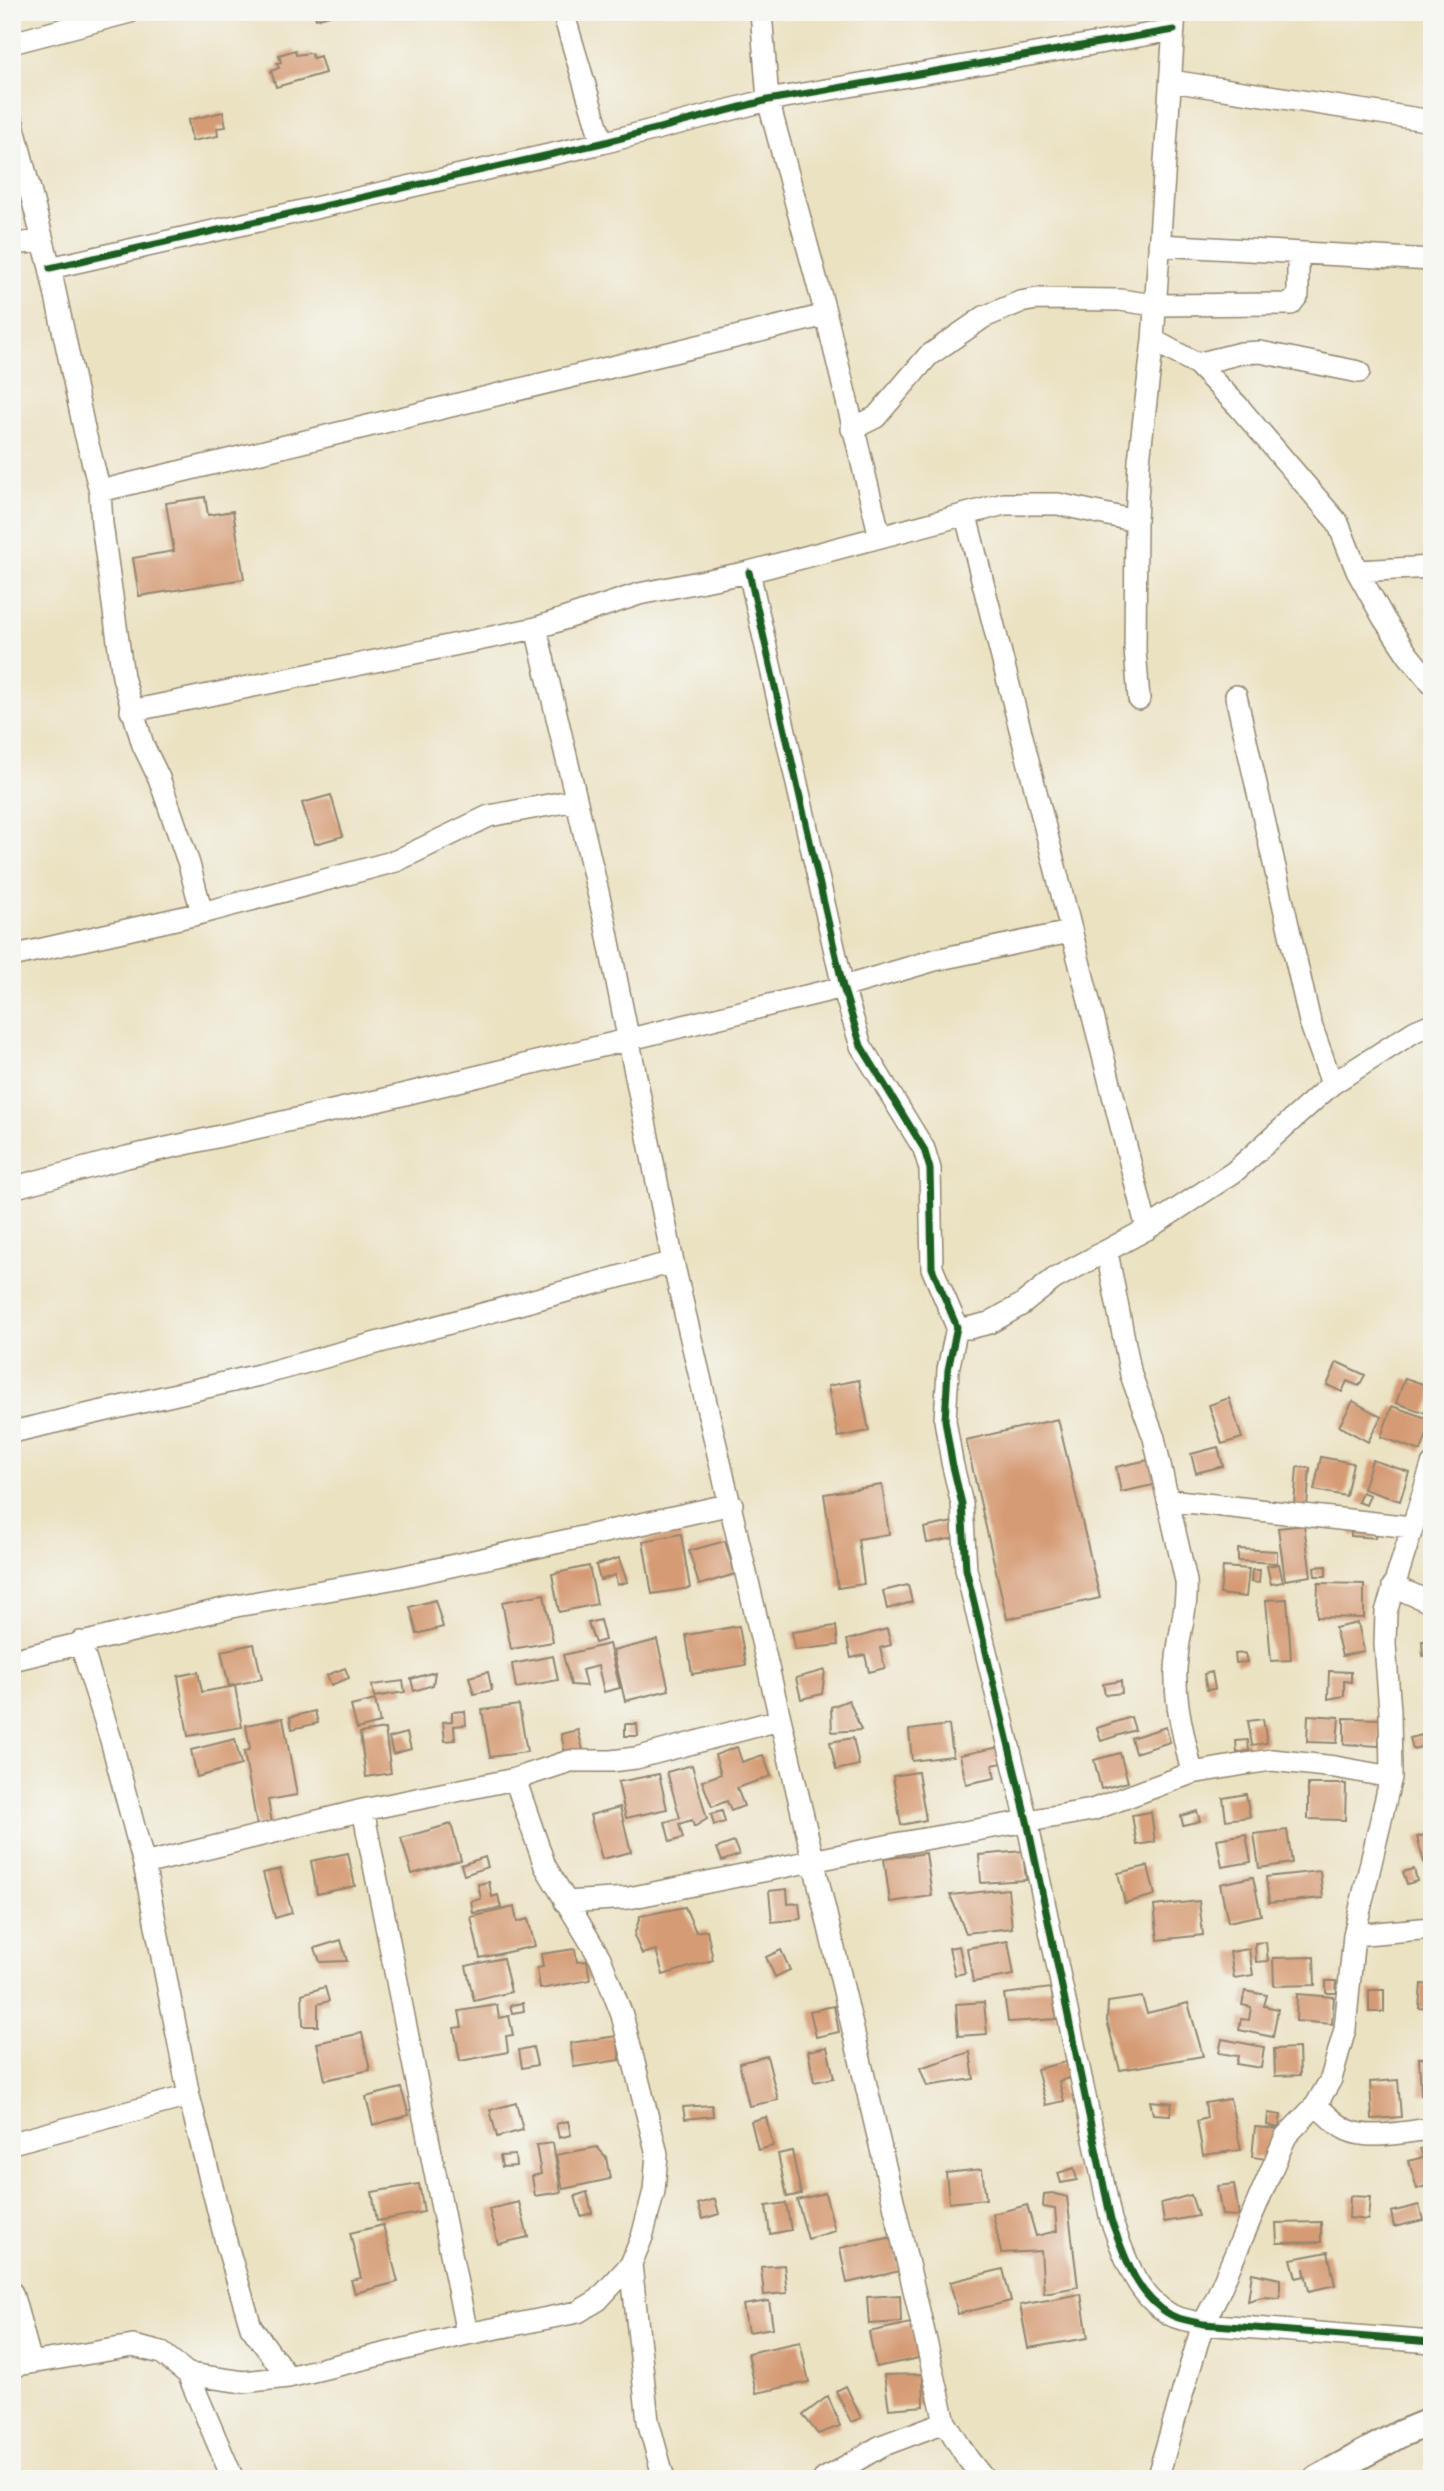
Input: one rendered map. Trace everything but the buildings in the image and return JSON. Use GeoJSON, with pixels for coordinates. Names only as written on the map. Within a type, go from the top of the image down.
{"type":"FeatureCollection","features":[{"type":"Feature","properties":{"kind":"street"},"geometry":{"type":"LineString","coordinates":[[12,43],[130,12]]}},
{"type":"Feature","properties":{"kind":"street"},"geometry":{"type":"LineString","coordinates":[[563,12],[602,143]]}},
{"type":"Feature","properties":{"kind":"street"},"geometry":{"type":"LineString","coordinates":[[761,12],[768,100],[826,315],[880,537]]}},
{"type":"Feature","properties":{"kind":"street"},"geometry":{"type":"LineString","coordinates":[[50,268],[602,143],[768,100],[1174,21],[1153,340],[1139,461],[1135,650],[1139,699]]}},
{"type":"Feature","properties":{"kind":"street"},"geometry":{"type":"LineString","coordinates":[[1171,81],[1432,121]]}},
{"type":"Feature","properties":{"kind":"street"},"geometry":{"type":"LineString","coordinates":[[12,120],[50,268],[100,491],[123,677],[131,711],[175,821],[202,913]]}},
{"type":"Feature","properties":{"kind":"street"},"geometry":{"type":"LineString","coordinates":[[12,244],[43,241]]}},
{"type":"Feature","properties":{"kind":"street"},"geometry":{"type":"LineString","coordinates":[[1159,245],[1432,260]]}},
{"type":"Feature","properties":{"kind":"street"},"geometry":{"type":"LineString","coordinates":[[852,429],[876,417],[928,356],[984,317],[1008,307],[1037,299],[1120,300],[1154,305],[1291,304],[1298,295],[1298,253]]}},
{"type":"Feature","properties":{"kind":"street"},"geometry":{"type":"LineString","coordinates":[[100,491],[826,315]]}},
{"type":"Feature","properties":{"kind":"street"},"geometry":{"type":"LineString","coordinates":[[1153,340],[1198,364],[1238,406],[1338,523],[1357,571],[1384,619],[1432,684]]}},
{"type":"Feature","properties":{"kind":"street"},"geometry":{"type":"LineString","coordinates":[[1198,364],[1241,353],[1260,352],[1359,372]]}},
{"type":"Feature","properties":{"kind":"street"},"geometry":{"type":"LineString","coordinates":[[131,711],[536,628],[639,594],[749,572],[1004,504],[1058,504],[1136,521]]}},
{"type":"Feature","properties":{"kind":"street"},"geometry":{"type":"LineString","coordinates":[[965,516],[1147,1229]]}},
{"type":"Feature","properties":{"kind":"street"},"geometry":{"type":"LineString","coordinates":[[1357,571],[1432,567]]}},
{"type":"Feature","properties":{"kind":"street"},"geometry":{"type":"LineString","coordinates":[[749,572],[843,988],[861,1046],[924,1149],[930,1169],[932,1268],[957,1327],[948,1370],[945,1420],[962,1504],[966,1569],[1027,1821],[1111,2220],[1135,2282],[1154,2302],[1172,2315],[1203,2324],[1432,2342]]}},
{"type":"Feature","properties":{"kind":"street"},"geometry":{"type":"LineString","coordinates":[[536,628],[605,922],[673,1262],[732,1504],[779,1720],[815,1861],[945,2422],[984,2479]]}},
{"type":"Feature","properties":{"kind":"street"},"geometry":{"type":"LineString","coordinates":[[1236,696],[1310,1022],[1332,1084]]}},
{"type":"Feature","properties":{"kind":"street"},"geometry":{"type":"LineString","coordinates":[[12,956],[202,913],[396,861],[489,816],[576,800]]}},
{"type":"Feature","properties":{"kind":"street"},"geometry":{"type":"LineString","coordinates":[[12,1188],[127,1157],[381,1100],[843,988],[935,960],[1070,932]]}},
{"type":"Feature","properties":{"kind":"street"},"geometry":{"type":"LineString","coordinates":[[957,1327],[969,1328],[989,1323],[1021,1305],[1055,1279],[1147,1229],[1234,1172],[1332,1084],[1415,1031],[1432,1024]]}},
{"type":"Feature","properties":{"kind":"street"},"geometry":{"type":"LineString","coordinates":[[1107,1252],[1131,1375],[1154,1438],[1187,1594],[1176,1659],[1176,1685],[1192,1773]]}},
{"type":"Feature","properties":{"kind":"street"},"geometry":{"type":"LineString","coordinates":[[12,1432],[260,1375],[673,1262]]}},
{"type":"Feature","properties":{"kind":"street"},"geometry":{"type":"LineString","coordinates":[[1157,2479],[1203,2324],[1286,2136],[1315,2105],[1331,2079],[1345,2029],[1354,1935],[1391,1777],[1386,1612],[1432,1465]]}},
{"type":"Feature","properties":{"kind":"street"},"geometry":{"type":"LineString","coordinates":[[1169,1500],[1412,1527]]}},
{"type":"Feature","properties":{"kind":"street"},"geometry":{"type":"LineString","coordinates":[[12,1660],[236,1606],[396,1578],[732,1504]]}},
{"type":"Feature","properties":{"kind":"street"},"geometry":{"type":"LineString","coordinates":[[1393,1586],[1432,1603]]}},
{"type":"Feature","properties":{"kind":"street"},"geometry":{"type":"LineString","coordinates":[[80,1643],[111,1740],[144,1864],[189,2096],[246,2312],[251,2327],[288,2377]]}},
{"type":"Feature","properties":{"kind":"street"},"geometry":{"type":"LineString","coordinates":[[144,1864],[363,1810],[516,1779],[570,1760],[611,1761],[636,1758],[779,1720]]}},
{"type":"Feature","properties":{"kind":"street"},"geometry":{"type":"LineString","coordinates":[[565,1902],[629,1898],[1092,1810],[1192,1773],[1272,1760],[1391,1777]]}},
{"type":"Feature","properties":{"kind":"street"},"geometry":{"type":"LineString","coordinates":[[188,2374],[244,2382],[288,2377],[467,2334],[578,2312],[598,2300],[631,2264],[642,2237],[654,2191],[657,2154],[622,2015],[600,1958],[545,1866],[516,1779]]}},
{"type":"Feature","properties":{"kind":"street"},"geometry":{"type":"LineString","coordinates":[[363,1810],[467,2334]]}},
{"type":"Feature","properties":{"kind":"street"},"geometry":{"type":"LineString","coordinates":[[1354,1935],[1432,1928]]}},
{"type":"Feature","properties":{"kind":"street"},"geometry":{"type":"LineString","coordinates":[[12,2143],[189,2096]]}},
{"type":"Feature","properties":{"kind":"street"},"geometry":{"type":"LineString","coordinates":[[1315,2105],[1347,2130],[1371,2135],[1432,2129]]}},
{"type":"Feature","properties":{"kind":"street"},"geometry":{"type":"LineString","coordinates":[[631,2264],[648,2421],[664,2479]]}},
{"type":"Feature","properties":{"kind":"street"},"geometry":{"type":"LineString","coordinates":[[12,2293],[22,2364],[134,2346],[162,2353],[188,2374],[233,2479]]}},
{"type":"Feature","properties":{"kind":"street"},"geometry":{"type":"LineString","coordinates":[[1317,2479],[1399,2434],[1432,2421]]}},
{"type":"Feature","properties":{"kind":"street"},"geometry":{"type":"LineString","coordinates":[[824,2479],[881,2446],[945,2422]]}},
{"type":"Feature","properties":{"kind":"cycle path"},"geometry":{"type":"LineString","coordinates":[[50,268],[602,143],[768,100],[1174,30]]}},
{"type":"Feature","properties":{"kind":"cycle path"},"geometry":{"type":"LineString","coordinates":[[749,572],[843,987],[861,1046],[924,1149],[930,1169],[932,1268],[957,1327],[948,1370],[945,1420],[962,1504],[966,1569],[1027,1821],[1111,2220],[1121,2247],[1133,2274],[1148,2297],[1178,2318],[1203,2324],[1432,2342]]}}]}
